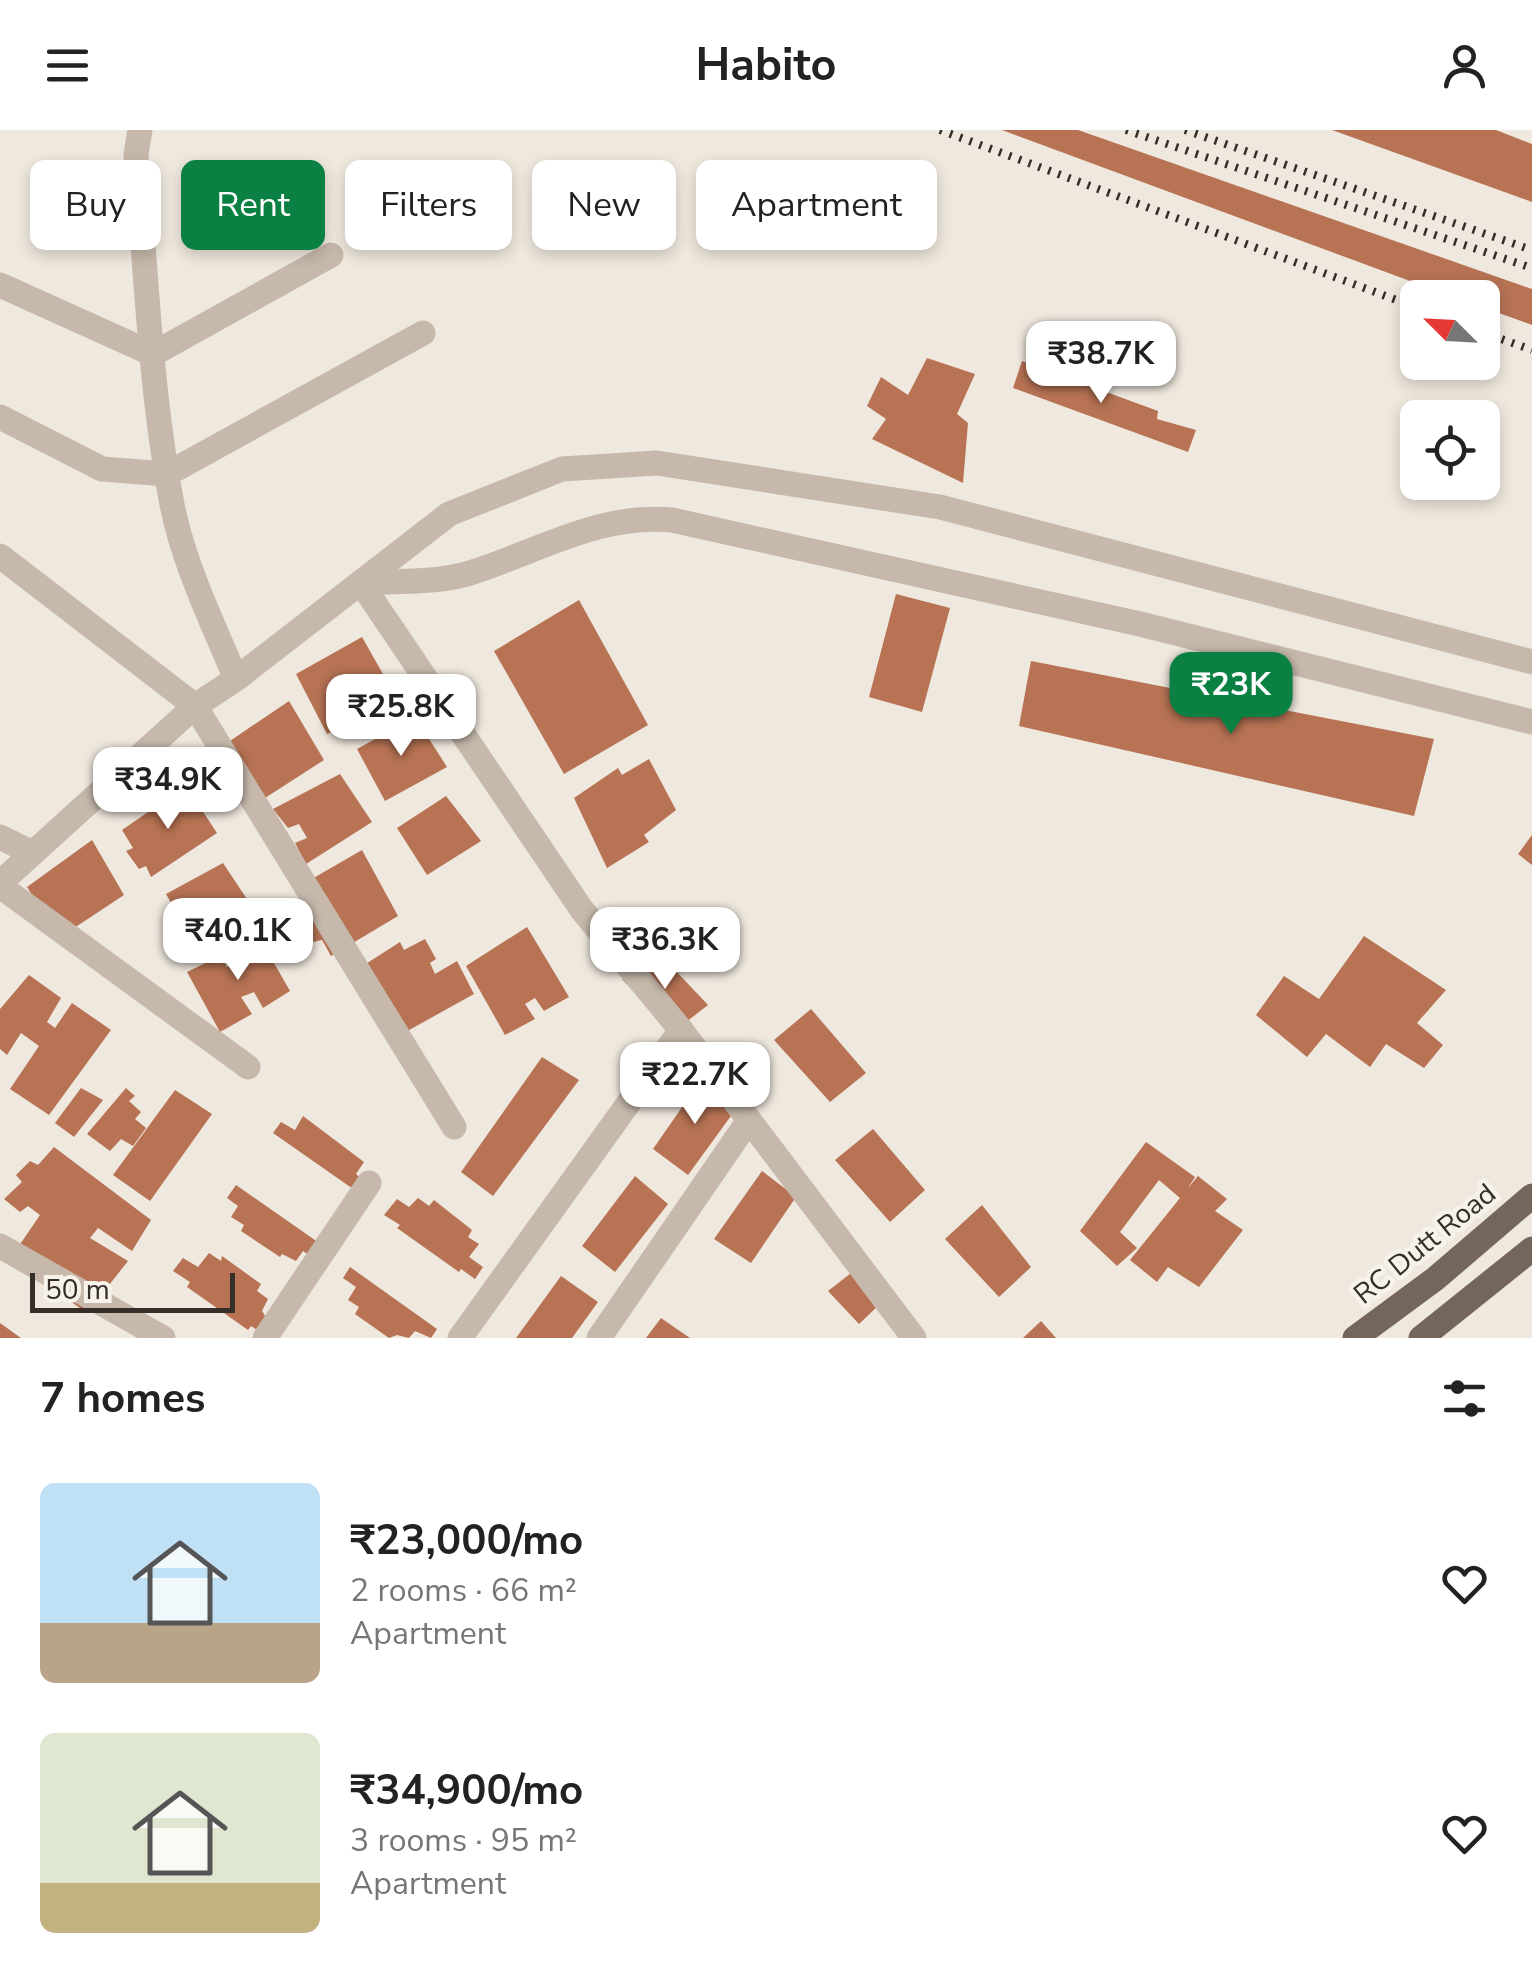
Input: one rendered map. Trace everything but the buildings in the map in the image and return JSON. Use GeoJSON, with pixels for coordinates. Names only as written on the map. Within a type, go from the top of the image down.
{"type":"FeatureCollection","features":[{"type":"Feature","properties":{"kind":"main road","name":"RC Dutt Road"},"geometry":{"type":"LineString","coordinates":[[1355,1338],[1435,1279],[1532,1196]]}},
{"type":"Feature","properties":{"kind":"main road"},"geometry":{"type":"LineString","coordinates":[[1421,1338],[1532,1250]]}},
{"type":"Feature","properties":{"kind":"street"},"geometry":{"type":"LineString","coordinates":[[140,130],[136,154],[153,354],[171,501],[195,580],[236,679]]}},
{"type":"Feature","properties":{"kind":"street"},"geometry":{"type":"LineString","coordinates":[[153,354],[331,256]]}},
{"type":"Feature","properties":{"kind":"street"},"geometry":{"type":"LineString","coordinates":[[0,285],[153,354]]}},
{"type":"Feature","properties":{"kind":"street"},"geometry":{"type":"LineString","coordinates":[[0,417],[102,468],[168,474],[423,333]]}},
{"type":"Feature","properties":{"kind":"street"},"geometry":{"type":"LineString","coordinates":[[248,1067],[0,884],[194,706],[236,679],[449,514],[562,469],[657,464],[940,507],[1532,662]]}},
{"type":"Feature","properties":{"kind":"street"},"geometry":{"type":"LineString","coordinates":[[360,583],[465,575],[614,521],[643,517],[672,520],[1140,624],[1532,722]]}},
{"type":"Feature","properties":{"kind":"street"},"geometry":{"type":"LineString","coordinates":[[0,556],[194,706],[454,1127]]}},
{"type":"Feature","properties":{"kind":"street"},"geometry":{"type":"LineString","coordinates":[[360,583],[582,910],[680,1030],[914,1338]]}},
{"type":"Feature","properties":{"kind":"street"},"geometry":{"type":"LineString","coordinates":[[0,837],[32,853]]}},
{"type":"Feature","properties":{"kind":"street"},"geometry":{"type":"LineString","coordinates":[[460,1338],[680,1030]]}},
{"type":"Feature","properties":{"kind":"street"},"geometry":{"type":"LineString","coordinates":[[599,1338],[749,1120]]}},
{"type":"Feature","properties":{"kind":"street"},"geometry":{"type":"LineString","coordinates":[[265,1338],[369,1182]]}},
{"type":"Feature","properties":{"kind":"street"},"geometry":{"type":"LineString","coordinates":[[0,1246],[162,1338]]}},
{"type":"Feature","properties":{"kind":"railway"},"geometry":{"type":"LineString","coordinates":[[940,130],[1400,301]]}},
{"type":"Feature","properties":{"kind":"railway"},"geometry":{"type":"LineString","coordinates":[[1126,130],[1532,268]]}},
{"type":"Feature","properties":{"kind":"railway"},"geometry":{"type":"LineString","coordinates":[[1185,130],[1532,250]]}},
{"type":"Feature","properties":{"kind":"railway"},"geometry":{"type":"LineString","coordinates":[[1500,338],[1532,350]]}}]}
